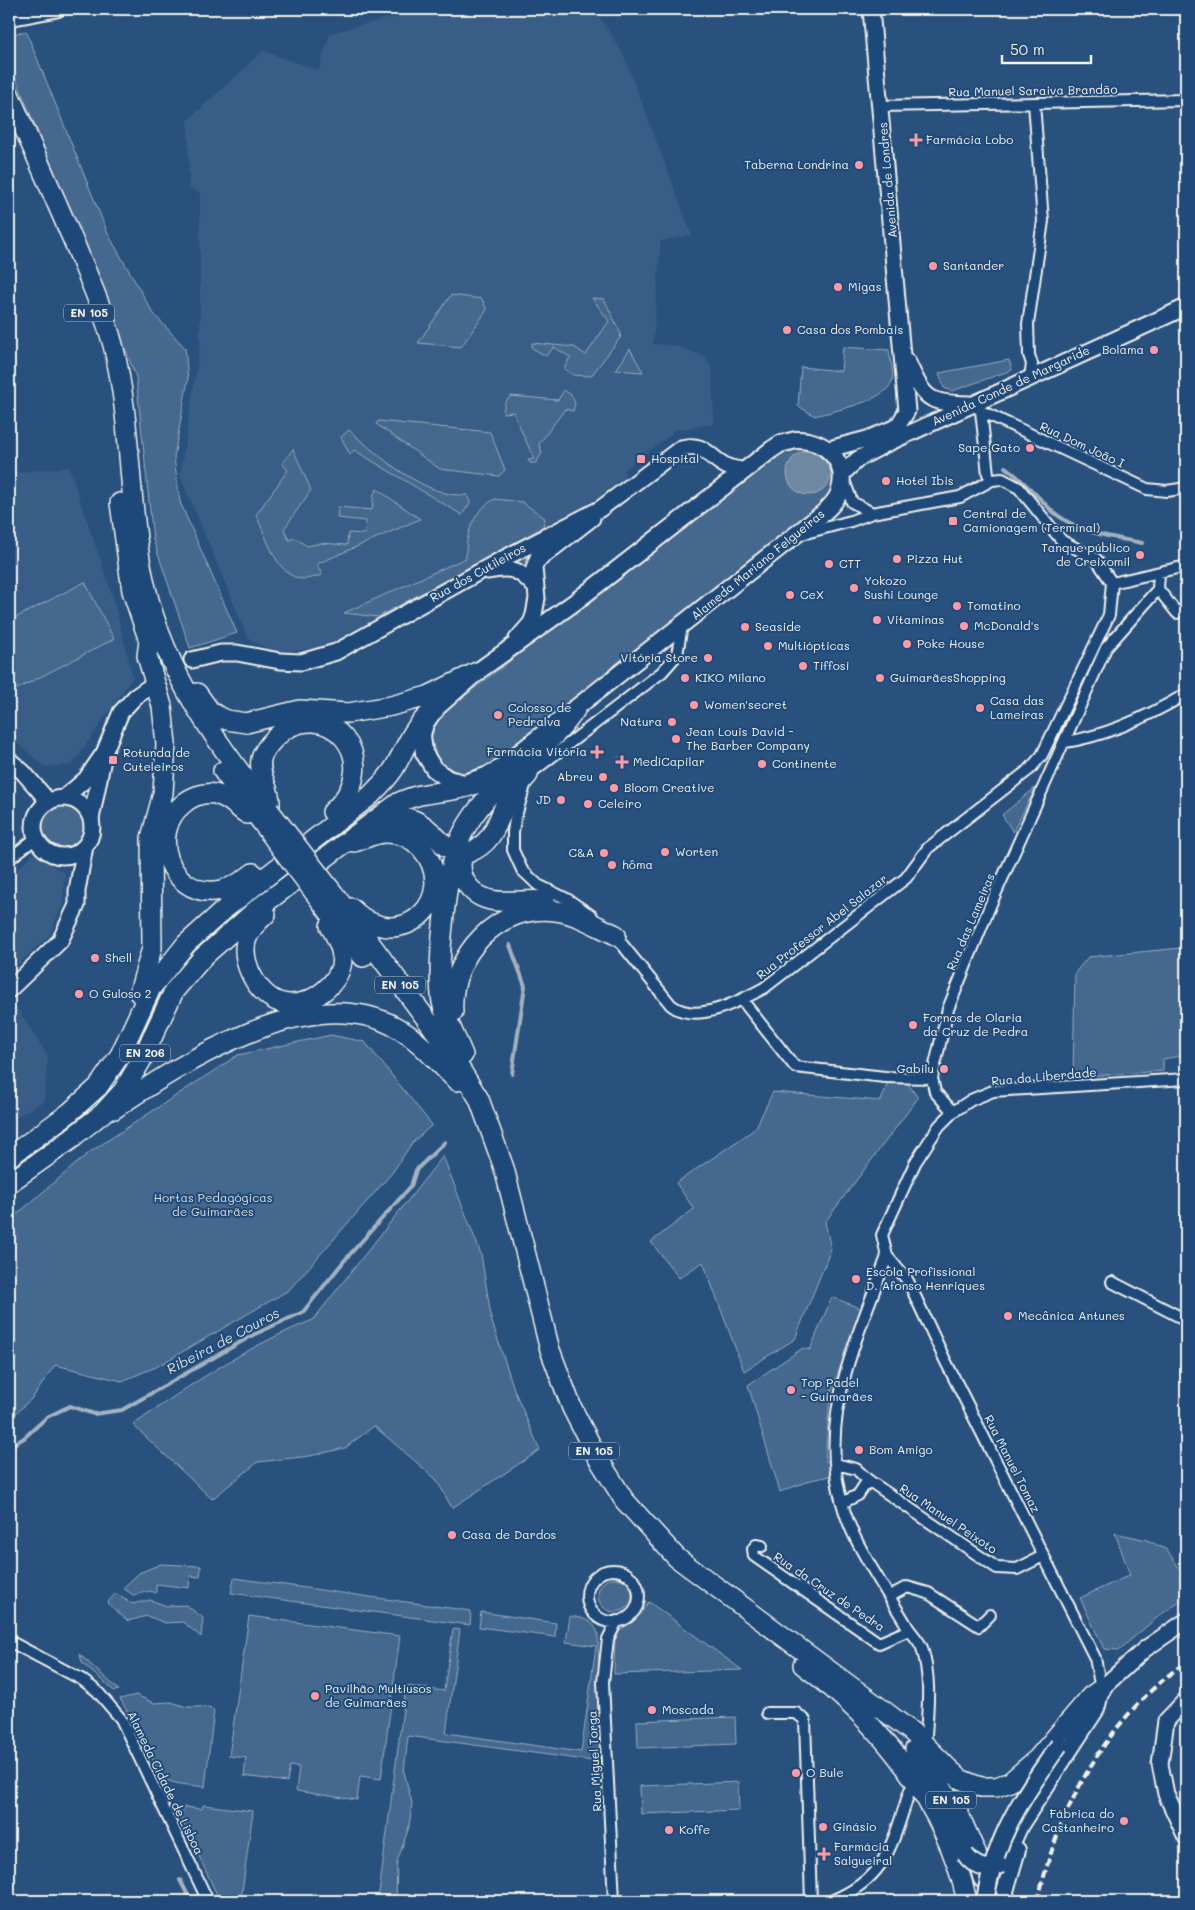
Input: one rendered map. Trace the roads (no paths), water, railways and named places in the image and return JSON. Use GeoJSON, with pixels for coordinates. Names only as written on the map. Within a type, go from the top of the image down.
{"type":"FeatureCollection","features":[{"type":"Feature","properties":{"kind":"highway","name":"EN 105"},"geometry":{"type":"LineString","coordinates":[[9,94],[98,298],[113,343],[120,383],[141,566],[155,638]]}},
{"type":"Feature","properties":{"kind":"highway","name":"EN 105"},"geometry":{"type":"LineString","coordinates":[[9,125],[84,298],[100,345],[108,383],[127,565],[132,591],[155,638],[191,702],[265,815],[462,1079],[479,1099],[496,1140],[550,1350],[572,1408],[596,1455],[624,1500],[676,1558],[887,1713],[957,1810],[976,1853],[990,1901]]}},
{"type":"Feature","properties":{"kind":"highway"},"geometry":{"type":"LineString","coordinates":[[135,1021],[135,1006],[147,973],[152,948],[151,838],[163,793],[166,757],[162,706],[146,656],[155,638],[173,647],[203,702],[218,716],[235,722],[255,722],[300,710],[348,713],[392,706],[428,696],[477,672]]}},
{"type":"Feature","properties":{"kind":"highway","name":"EN 206"},"geometry":{"type":"LineString","coordinates":[[9,1157],[69,1113],[98,1087],[120,1055],[151,988],[186,944],[274,868],[371,795],[386,780],[396,766],[412,732],[434,710]]}},
{"type":"Feature","properties":{"kind":"highway"},"geometry":{"type":"LineString","coordinates":[[463,1054],[442,1004],[441,961],[451,867],[464,831],[482,805],[505,778],[564,728],[574,710]]}},
{"type":"Feature","properties":{"kind":"highway"},"geometry":{"type":"LineString","coordinates":[[274,868],[261,867],[224,890],[208,891],[189,884],[170,865],[165,847],[166,826],[178,807],[196,796],[214,794],[265,815],[270,798],[260,774],[261,759],[268,745],[281,732],[297,724],[315,722],[330,726],[341,734],[349,744],[355,770],[353,783],[347,798],[325,819],[320,832]]}},
{"type":"Feature","properties":{"kind":"highway","name":"EN 206"},"geometry":{"type":"LineString","coordinates":[[9,1183],[64,1144],[103,1113],[123,1090],[141,1061],[170,999],[187,974],[235,928],[286,887],[345,844],[372,821],[406,799],[425,793],[471,788],[492,774]]}},
{"type":"Feature","properties":{"kind":"highway"},"geometry":{"type":"LineString","coordinates":[[468,853],[478,849],[492,837],[507,802],[528,775]]}},
{"type":"Feature","properties":{"kind":"highway"},"geometry":{"type":"LineString","coordinates":[[482,805],[463,849],[461,865],[464,880],[475,894],[493,901],[552,901],[588,912]]}},
{"type":"Feature","properties":{"kind":"highway"},"geometry":{"type":"LineString","coordinates":[[345,844],[363,840],[393,820],[413,820],[428,827],[446,847]]}},
{"type":"Feature","properties":{"kind":"highway"},"geometry":{"type":"LineString","coordinates":[[286,887],[281,901],[250,932],[245,949],[254,980],[267,995],[277,1001],[288,1004],[311,1000],[322,993],[337,975],[342,957],[336,936],[325,917],[328,899],[384,928],[407,924],[425,910],[434,891],[435,880],[433,869],[425,853],[408,838],[398,834],[371,835]]}},
{"type":"Feature","properties":{"kind":"highway"},"geometry":{"type":"LineString","coordinates":[[462,1079],[463,1054],[454,1020],[454,988],[469,951],[486,931],[500,922],[520,914],[540,910],[554,910],[581,918],[616,935]]}},
{"type":"Feature","properties":{"kind":"highway"},"geometry":{"type":"LineString","coordinates":[[64,1144],[134,1096],[202,1055],[267,1027],[301,1017],[330,1013],[362,1014],[393,1025],[420,1044],[462,1079]]}},
{"type":"Feature","properties":{"kind":"highway","name":"EN 105"},"geometry":{"type":"LineString","coordinates":[[462,1079],[484,1144],[538,1354],[560,1413],[585,1461],[614,1508],[670,1567],[813,1672],[853,1707],[905,1765],[934,1811],[950,1846],[967,1901]]}},
{"type":"Feature","properties":{"kind":"highway"},"geometry":{"type":"LineString","coordinates":[[887,1713],[912,1732],[960,1779],[981,1787],[996,1787],[1010,1782],[1025,1771],[1091,1696],[1101,1689]]}},
{"type":"Feature","properties":{"kind":"main road"},"geometry":{"type":"LineString","coordinates":[[9,18],[57,9]]}},
{"type":"Feature","properties":{"kind":"main road","name":"Avenida de Londres"},"geometry":{"type":"LineString","coordinates":[[830,449],[867,439],[897,427],[907,412],[871,9]]}},
{"type":"Feature","properties":{"kind":"main road","name":"Avenida Conde de Margaride"},"geometry":{"type":"LineString","coordinates":[[842,474],[865,455],[977,408],[1030,377],[1186,307]]}},
{"type":"Feature","properties":{"kind":"main road","name":"Avenida de Londres"},"geometry":{"type":"LineString","coordinates":[[903,352],[924,394],[938,403],[977,408]]}},
{"type":"Feature","properties":{"kind":"main road","name":"Alameda Mariano Felgueiras"},"geometry":{"type":"LineString","coordinates":[[830,449],[813,441],[788,440],[771,450],[575,602],[477,672],[434,710],[425,724],[422,735],[424,753],[434,769],[448,779],[464,783],[482,779],[492,774],[822,514],[840,492],[842,474]]}},
{"type":"Feature","properties":{"kind":"main road","name":"Rua dos Cutileiros"},"geometry":{"type":"LineString","coordinates":[[192,660],[221,653],[237,653],[280,661],[301,662],[325,656],[482,572],[546,535],[600,509],[681,448],[693,445],[701,448],[728,466],[744,471]]}},
{"type":"Feature","properties":{"kind":"main road"},"geometry":{"type":"LineString","coordinates":[[830,449],[839,464],[842,474]]}},
{"type":"Feature","properties":{"kind":"main road"},"geometry":{"type":"LineString","coordinates":[[538,560],[585,525],[600,509]]}},
{"type":"Feature","properties":{"kind":"main road"},"geometry":{"type":"LineString","coordinates":[[506,651],[531,623],[537,606],[534,568],[546,535]]}},
{"type":"Feature","properties":{"kind":"main road"},"geometry":{"type":"LineString","coordinates":[[482,572],[506,568],[520,571],[536,588]]}},
{"type":"Feature","properties":{"kind":"main road"},"geometry":{"type":"LineString","coordinates":[[104,753],[86,779],[64,798],[48,802],[42,807],[35,821],[36,838],[46,850],[60,856],[70,855],[84,846],[90,838],[91,819],[104,753],[121,712],[135,697],[148,688]]}},
{"type":"Feature","properties":{"kind":"main road"},"geometry":{"type":"LineString","coordinates":[[9,760],[23,772],[48,802]]}},
{"type":"Feature","properties":{"kind":"main road"},"geometry":{"type":"LineString","coordinates":[[64,798],[80,803],[91,819]]}},
{"type":"Feature","properties":{"kind":"main road"},"geometry":{"type":"LineString","coordinates":[[9,990],[60,942],[77,905],[77,891],[84,846]]}},
{"type":"Feature","properties":{"kind":"main road"},"geometry":{"type":"LineString","coordinates":[[60,856],[71,873],[77,891]]}},
{"type":"Feature","properties":{"kind":"main road"},"geometry":{"type":"LineString","coordinates":[[985,1901],[989,1877],[1001,1837],[1026,1792],[1059,1746],[1101,1689],[1146,1649],[1186,1621]]}},
{"type":"Feature","properties":{"kind":"main road"},"geometry":{"type":"LineString","coordinates":[[877,1734],[891,1739],[926,1782],[970,1861],[982,1868],[994,1868],[1003,1863],[1020,1825],[1096,1709],[1101,1689]]}},
{"type":"Feature","properties":{"kind":"main road"},"geometry":{"type":"LineString","coordinates":[[1186,1700],[1166,1721],[1160,1764],[1166,1794],[1186,1837]]}},
{"type":"Feature","properties":{"kind":"main road"},"geometry":{"type":"LineString","coordinates":[[1006,1901],[1010,1874],[1031,1807]]}},
{"type":"Feature","properties":{"kind":"street","name":"Rua Manuel Saraiva Brandão"},"geometry":{"type":"LineString","coordinates":[[881,106],[1186,100]]}},
{"type":"Feature","properties":{"kind":"street"},"geometry":{"type":"LineString","coordinates":[[1030,377],[1032,364],[1029,355],[1028,324],[1043,221],[1034,103]]}},
{"type":"Feature","properties":{"kind":"street"},"geometry":{"type":"LineString","coordinates":[[977,408],[985,441],[988,474]]}},
{"type":"Feature","properties":{"kind":"street","name":"Rua Dom João I"},"geometry":{"type":"LineString","coordinates":[[977,408],[1148,489],[1167,491],[1186,488]]}},
{"type":"Feature","properties":{"kind":"street"},"geometry":{"type":"LineString","coordinates":[[842,474],[852,502],[872,513]]}},
{"type":"Feature","properties":{"kind":"street"},"geometry":{"type":"LineString","coordinates":[[796,535],[851,521],[872,513],[960,497],[992,480],[1002,479],[1019,488],[1062,541],[1096,559],[1112,583],[1186,566]]}},
{"type":"Feature","properties":{"kind":"street"},"geometry":{"type":"LineString","coordinates":[[1159,573],[1158,588],[1106,648],[1065,742],[1085,740],[1146,716],[1186,694]]}},
{"type":"Feature","properties":{"kind":"street","name":"Rua Professor Abel Salazar"},"geometry":{"type":"LineString","coordinates":[[528,775],[513,832],[516,862],[529,879],[588,912],[616,935],[677,1010],[684,1013],[694,1013],[742,1000],[764,988],[906,878],[928,848],[1030,769],[1042,755],[1109,615],[1112,583]]}},
{"type":"Feature","properties":{"kind":"street"},"geometry":{"type":"LineString","coordinates":[[1158,588],[1177,613],[1186,608]]}},
{"type":"Feature","properties":{"kind":"street"},"geometry":{"type":"LineString","coordinates":[[528,775],[662,672],[676,655],[682,626]]}},
{"type":"Feature","properties":{"kind":"street","name":"Rua das Lameiras"},"geometry":{"type":"LineString","coordinates":[[932,1078],[948,1009],[1010,862],[1065,742]]}},
{"type":"Feature","properties":{"kind":"street"},"geometry":{"type":"LineString","coordinates":[[9,859],[36,838]]}},
{"type":"Feature","properties":{"kind":"street"},"geometry":{"type":"LineString","coordinates":[[742,1000],[795,1067],[885,1077],[932,1078],[935,1092],[953,1112]]}},
{"type":"Feature","properties":{"kind":"street","name":"Rua da Liberdade"},"geometry":{"type":"LineString","coordinates":[[887,1256],[882,1235],[915,1162],[939,1126],[953,1112],[971,1100],[994,1091],[1186,1079]]}},
{"type":"Feature","properties":{"kind":"street","name":"Rua da Cruz de Pedra"},"geometry":{"type":"LineString","coordinates":[[887,1256],[841,1383],[834,1428],[836,1464],[842,1503],[852,1531],[909,1630],[921,1647],[929,1689],[926,1735]]}},
{"type":"Feature","properties":{"kind":"street","name":"Rua Manuel Tomaz"},"geometry":{"type":"LineString","coordinates":[[887,1256],[908,1281],[944,1358],[1095,1658],[1101,1689]]}},
{"type":"Feature","properties":{"kind":"street"},"geometry":{"type":"LineString","coordinates":[[1112,1282],[1186,1320]]}},
{"type":"Feature","properties":{"kind":"street","name":"Rua Manuel Peixoto"},"geometry":{"type":"LineString","coordinates":[[836,1464],[856,1469],[868,1480],[997,1568],[1017,1569],[1043,1556]]}},
{"type":"Feature","properties":{"kind":"street"},"geometry":{"type":"LineString","coordinates":[[842,1503],[858,1496],[868,1480]]}},
{"type":"Feature","properties":{"kind":"street","name":"Rua da Cruz de Pedra"},"geometry":{"type":"LineString","coordinates":[[762,1546],[756,1545],[753,1550],[754,1556],[879,1643],[909,1630]]}},
{"type":"Feature","properties":{"kind":"street"},"geometry":{"type":"LineString","coordinates":[[600,1618],[617,1621],[632,1613],[639,1597],[634,1580],[620,1571],[604,1572],[597,1576],[588,1588],[589,1605],[600,1618],[608,1639]]}},
{"type":"Feature","properties":{"kind":"street"},"geometry":{"type":"LineString","coordinates":[[890,1596],[907,1587],[928,1593],[979,1626],[990,1615]]}},
{"type":"Feature","properties":{"kind":"street","name":"Rua Miguel Torga"},"geometry":{"type":"LineString","coordinates":[[614,1901],[603,1682],[608,1639],[617,1621]]}},
{"type":"Feature","properties":{"kind":"street","name":"Alameda Cidade de Lisboa"},"geometry":{"type":"LineString","coordinates":[[9,1642],[81,1679],[97,1691],[121,1718],[208,1901]]}},
{"type":"Feature","properties":{"kind":"street"},"geometry":{"type":"LineString","coordinates":[[767,1713],[796,1713],[805,1720],[811,1901]]}},
{"type":"Feature","properties":{"kind":"street"},"geometry":{"type":"LineString","coordinates":[[831,1901],[870,1880],[889,1854],[910,1790]]}},
{"type":"Feature","properties":{"kind":"waterway","name":"Ribeira de Couros"},"geometry":{"type":"LineString","coordinates":[[1005,467],[1050,509],[1070,523],[1093,532],[1142,543]]}},
{"type":"Feature","properties":{"kind":"waterway","name":"Ribeira de Couros"},"geometry":{"type":"LineString","coordinates":[[510,945],[525,986],[512,1074]]}},
{"type":"Feature","properties":{"kind":"waterway","name":"Ribeira de Couros"},"geometry":{"type":"LineString","coordinates":[[9,1447],[24,1438],[47,1417],[70,1406],[94,1414],[122,1410],[253,1335],[303,1312],[344,1261],[411,1186],[416,1170],[445,1142]]}},
{"type":"Feature","properties":{"kind":"waterway"},"geometry":{"type":"LineString","coordinates":[[180,1880],[191,1901]]}},
{"type":"Feature","properties":{"kind":"tunnel"},"geometry":{"type":"LineString","coordinates":[[148,688],[192,660]]}},
{"type":"Feature","properties":{"kind":"railway"},"geometry":{"type":"LineString","coordinates":[[1038,1901],[1058,1832],[1090,1768],[1132,1710],[1186,1662]]}},
{"type":"Feature","properties":{"kind":"place","name":"Farmácia Lobo"},"geometry":{"type":"Point","coordinates":[916,140]}},
{"type":"Feature","properties":{"kind":"place","name":"Taberna Londrina"},"geometry":{"type":"Point","coordinates":[859,165]}},
{"type":"Feature","properties":{"kind":"place","name":"Santander"},"geometry":{"type":"Point","coordinates":[933,266]}},
{"type":"Feature","properties":{"kind":"place","name":"Migas"},"geometry":{"type":"Point","coordinates":[838,287]}},
{"type":"Feature","properties":{"kind":"place","name":"Casa dos Pombais"},"geometry":{"type":"Point","coordinates":[787,330]}},
{"type":"Feature","properties":{"kind":"place","name":"Bolama"},"geometry":{"type":"Point","coordinates":[1154,350]}},
{"type":"Feature","properties":{"kind":"place","name":"Sape Gato"},"geometry":{"type":"Point","coordinates":[1030,448]}},
{"type":"Feature","properties":{"kind":"place","name":"Hospital"},"geometry":{"type":"Point","coordinates":[641,459]}},
{"type":"Feature","properties":{"kind":"place","name":"Hotel Ibis"},"geometry":{"type":"Point","coordinates":[886,481]}},
{"type":"Feature","properties":{"kind":"place","name":"Central de Camionagem (Terminal)"},"geometry":{"type":"Point","coordinates":[953,521]}},
{"type":"Feature","properties":{"kind":"place","name":"Tanque público de Creixomil"},"geometry":{"type":"Point","coordinates":[1140,555]}},
{"type":"Feature","properties":{"kind":"place","name":"Pizza Hut"},"geometry":{"type":"Point","coordinates":[897,559]}},
{"type":"Feature","properties":{"kind":"place","name":"CTT"},"geometry":{"type":"Point","coordinates":[829,564]}},
{"type":"Feature","properties":{"kind":"place","name":"Yokozo Sushi Lounge"},"geometry":{"type":"Point","coordinates":[854,588]}},
{"type":"Feature","properties":{"kind":"place","name":"CeX"},"geometry":{"type":"Point","coordinates":[790,595]}},
{"type":"Feature","properties":{"kind":"place","name":"Tomatino"},"geometry":{"type":"Point","coordinates":[957,606]}},
{"type":"Feature","properties":{"kind":"place","name":"Vitaminas"},"geometry":{"type":"Point","coordinates":[877,620]}},
{"type":"Feature","properties":{"kind":"place","name":"McDonald's"},"geometry":{"type":"Point","coordinates":[964,626]}},
{"type":"Feature","properties":{"kind":"place","name":"Seaside"},"geometry":{"type":"Point","coordinates":[745,627]}},
{"type":"Feature","properties":{"kind":"place","name":"Poke House"},"geometry":{"type":"Point","coordinates":[907,644]}},
{"type":"Feature","properties":{"kind":"place","name":"Multiópticas"},"geometry":{"type":"Point","coordinates":[768,646]}},
{"type":"Feature","properties":{"kind":"place","name":"Vitória Store"},"geometry":{"type":"Point","coordinates":[708,658]}},
{"type":"Feature","properties":{"kind":"place","name":"Tiffosi"},"geometry":{"type":"Point","coordinates":[803,666]}},
{"type":"Feature","properties":{"kind":"place","name":"KIKO Milano"},"geometry":{"type":"Point","coordinates":[685,678]}},
{"type":"Feature","properties":{"kind":"place","name":"GuimarãesShopping"},"geometry":{"type":"Point","coordinates":[880,678]}},
{"type":"Feature","properties":{"kind":"place","name":"Women'secret"},"geometry":{"type":"Point","coordinates":[694,705]}},
{"type":"Feature","properties":{"kind":"place","name":"Casa das Lameiras"},"geometry":{"type":"Point","coordinates":[980,708]}},
{"type":"Feature","properties":{"kind":"place","name":"Colosso de Pedralva"},"geometry":{"type":"Point","coordinates":[498,715]}},
{"type":"Feature","properties":{"kind":"place","name":"Natura"},"geometry":{"type":"Point","coordinates":[672,722]}},
{"type":"Feature","properties":{"kind":"place","name":"Jean Louis David - The Barber Company"},"geometry":{"type":"Point","coordinates":[676,739]}},
{"type":"Feature","properties":{"kind":"place","name":"Farmácia Vitória"},"geometry":{"type":"Point","coordinates":[597,752]}},
{"type":"Feature","properties":{"kind":"place","name":"Rotunda de Cuteleiros"},"geometry":{"type":"Point","coordinates":[113,760]}},
{"type":"Feature","properties":{"kind":"place","name":"MediCapilar"},"geometry":{"type":"Point","coordinates":[622,762]}},
{"type":"Feature","properties":{"kind":"place","name":"Continente"},"geometry":{"type":"Point","coordinates":[762,764]}},
{"type":"Feature","properties":{"kind":"place","name":"Abreu"},"geometry":{"type":"Point","coordinates":[603,777]}},
{"type":"Feature","properties":{"kind":"place","name":"Bloom Creative"},"geometry":{"type":"Point","coordinates":[614,788]}},
{"type":"Feature","properties":{"kind":"place","name":"JD"},"geometry":{"type":"Point","coordinates":[561,800]}},
{"type":"Feature","properties":{"kind":"place","name":"Celeiro"},"geometry":{"type":"Point","coordinates":[588,804]}},
{"type":"Feature","properties":{"kind":"place","name":"Worten"},"geometry":{"type":"Point","coordinates":[665,852]}},
{"type":"Feature","properties":{"kind":"place","name":"C&A"},"geometry":{"type":"Point","coordinates":[604,853]}},
{"type":"Feature","properties":{"kind":"place","name":"hôma"},"geometry":{"type":"Point","coordinates":[612,865]}},
{"type":"Feature","properties":{"kind":"place","name":"Shell"},"geometry":{"type":"Point","coordinates":[95,958]}},
{"type":"Feature","properties":{"kind":"place","name":"O Guloso 2"},"geometry":{"type":"Point","coordinates":[79,994]}},
{"type":"Feature","properties":{"kind":"place","name":"Fornos de Olaria da Cruz de Pedra"},"geometry":{"type":"Point","coordinates":[913,1025]}},
{"type":"Feature","properties":{"kind":"place","name":"Gabilu"},"geometry":{"type":"Point","coordinates":[944,1069]}},
{"type":"Feature","properties":{"kind":"place","name":"Escola Profissional D. Afonso Henriques"},"geometry":{"type":"Point","coordinates":[856,1279]}},
{"type":"Feature","properties":{"kind":"place","name":"Mecânica Antunes"},"geometry":{"type":"Point","coordinates":[1008,1316]}},
{"type":"Feature","properties":{"kind":"place","name":"Top Padel - Guimarães"},"geometry":{"type":"Point","coordinates":[791,1390]}},
{"type":"Feature","properties":{"kind":"place","name":"Bom Amigo"},"geometry":{"type":"Point","coordinates":[859,1450]}},
{"type":"Feature","properties":{"kind":"place","name":"Casa de Dardos"},"geometry":{"type":"Point","coordinates":[452,1535]}},
{"type":"Feature","properties":{"kind":"place","name":"Pavilhão Multiusos de Guimarães"},"geometry":{"type":"Point","coordinates":[315,1696]}},
{"type":"Feature","properties":{"kind":"place","name":"Moscada"},"geometry":{"type":"Point","coordinates":[652,1710]}},
{"type":"Feature","properties":{"kind":"place","name":"O Bule"},"geometry":{"type":"Point","coordinates":[796,1773]}},
{"type":"Feature","properties":{"kind":"place","name":"Fábrica do Castanheiro"},"geometry":{"type":"Point","coordinates":[1124,1821]}},
{"type":"Feature","properties":{"kind":"place","name":"Ginásio"},"geometry":{"type":"Point","coordinates":[823,1827]}},
{"type":"Feature","properties":{"kind":"place","name":"Koffe"},"geometry":{"type":"Point","coordinates":[669,1830]}},
{"type":"Feature","properties":{"kind":"place","name":"Farmácia Salgueiral"},"geometry":{"type":"Point","coordinates":[824,1854]}},
{"type":"Feature","properties":{"kind":"park label","name":"Hortas Pedagógicas de Guimarães"},"geometry":{"type":"Point","coordinates":[213,1205]}}]}
